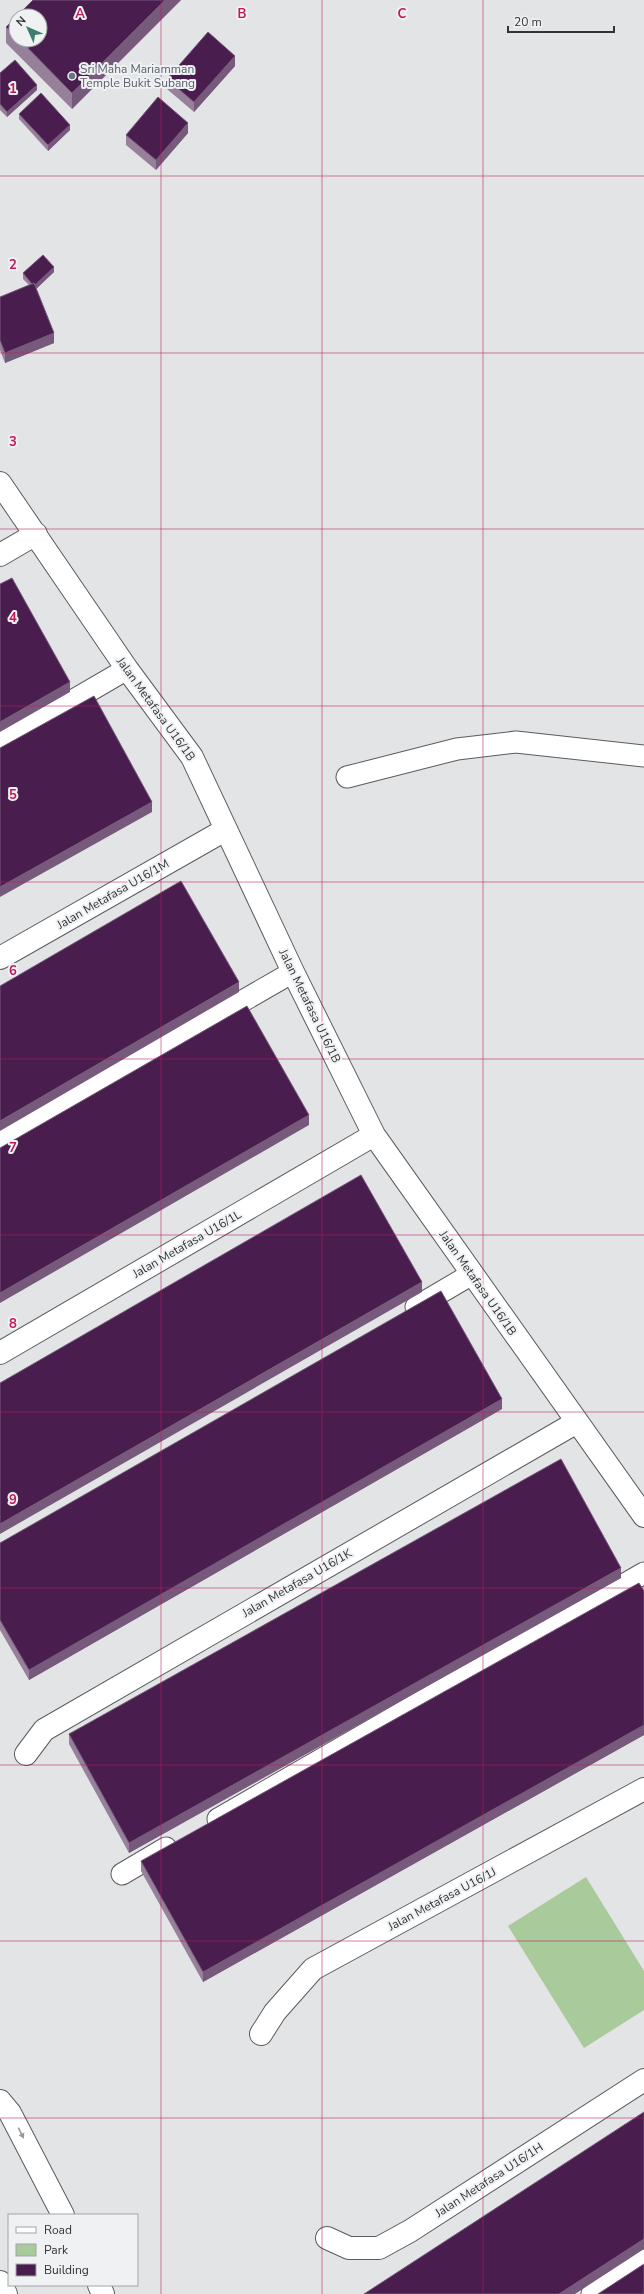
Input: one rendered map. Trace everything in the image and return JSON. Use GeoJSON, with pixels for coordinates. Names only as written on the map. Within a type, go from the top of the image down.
{"type":"FeatureCollection","features":[{"type":"Feature","properties":{"kind":"street","name":"Jalan Metafasa U16/1B"},"geometry":{"type":"LineString","coordinates":[[0,483],[127,669],[192,757],[293,972],[374,1135],[644,1516]]}},
{"type":"Feature","properties":{"kind":"street"},"geometry":{"type":"LineString","coordinates":[[0,555],[36,534]]}},
{"type":"Feature","properties":{"kind":"street","name":"Jalan Metafasa U16/1M"},"geometry":{"type":"LineString","coordinates":[[0,958],[225,830]]}},
{"type":"Feature","properties":{"kind":"street","name":"Jalan Metafasa U16/1L"},"geometry":{"type":"LineString","coordinates":[[0,1353],[374,1135]]}},
{"type":"Feature","properties":{"kind":"street","name":"Jalan Metafasa U16/1K"},"geometry":{"type":"LineString","coordinates":[[26,1754],[44,1730],[577,1422]]}},
{"type":"Feature","properties":{"kind":"street","name":"Jalan Metafasa U16/1J"},"geometry":{"type":"LineString","coordinates":[[261,2034],[275,2012],[313,1969],[644,1789]]}},
{"type":"Feature","properties":{"kind":"street","name":"Jalan Metafasa U16/1H"},"geometry":{"type":"LineString","coordinates":[[326,2238],[350,2248],[380,2248],[410,2231],[644,2080]]}},
{"type":"Feature","properties":{"kind":"street"},"geometry":{"type":"LineString","coordinates":[[0,2100],[10,2113],[62,2214]]}},
{"type":"Feature","properties":{"kind":"street"},"geometry":{"type":"LineString","coordinates":[[0,2282],[6,2294]]}},
{"type":"Feature","properties":{"kind":"lane"},"geometry":{"type":"LineString","coordinates":[[0,743],[127,669]]}},
{"type":"Feature","properties":{"kind":"lane"},"geometry":{"type":"LineString","coordinates":[[347,777],[457,749],[516,742],[644,756]]}},
{"type":"Feature","properties":{"kind":"lane"},"geometry":{"type":"LineString","coordinates":[[0,1141],[293,972]]}},
{"type":"Feature","properties":{"kind":"lane"},"geometry":{"type":"LineString","coordinates":[[396,1318],[472,1274]]}},
{"type":"Feature","properties":{"kind":"lane"},"geometry":{"type":"LineString","coordinates":[[204,1826],[644,1573]]}},
{"type":"Feature","properties":{"kind":"lane"},"geometry":{"type":"LineString","coordinates":[[122,1874],[184,1838]]}},
{"type":"Feature","properties":{"kind":"lane"},"geometry":{"type":"LineString","coordinates":[[592,2294],[644,2260]]}},
{"type":"Feature","properties":{"kind":"green space"},"geometry":{"type":"Polygon","coordinates":[[[586,1877],[644,1971],[644,2010],[584,2048],[508,1926],[586,1877]]]}},
{"type":"Feature","properties":{"kind":"building","name":"Sri Maha Mariamman Temple Bukit Subang"},"geometry":{"type":"Polygon","coordinates":[[[33,0],[165,0],[72,93],[28,48],[48,48],[48,8],[25,8],[33,0]]]}},
{"type":"Feature","properties":{"kind":"building"},"geometry":{"type":"Polygon","coordinates":[[[208,32],[235,56],[194,102],[167,79],[208,32]]]}},
{"type":"Feature","properties":{"kind":"building"},"geometry":{"type":"Polygon","coordinates":[[[15,60],[37,85],[7,112],[0,104],[0,73],[15,60]]]}},
{"type":"Feature","properties":{"kind":"building"},"geometry":{"type":"Polygon","coordinates":[[[41,93],[70,125],[48,145],[19,114],[41,93]]]}},
{"type":"Feature","properties":{"kind":"building"},"geometry":{"type":"Polygon","coordinates":[[[158,97],[188,123],[156,160],[126,135],[158,97]]]}},
{"type":"Feature","properties":{"kind":"building"},"geometry":{"type":"Polygon","coordinates":[[[43,255],[54,267],[35,285],[34,283],[32,284],[23,273],[43,255]]]}},
{"type":"Feature","properties":{"kind":"building"},"geometry":{"type":"Polygon","coordinates":[[[34,283],[54,333],[5,353],[0,340],[0,297],[34,283]]]}},
{"type":"Feature","properties":{"kind":"building"},"geometry":{"type":"Polygon","coordinates":[[[12,578],[70,682],[0,722],[0,584],[12,578]]]}},
{"type":"Feature","properties":{"kind":"building"},"geometry":{"type":"Polygon","coordinates":[[[94,696],[152,802],[0,887],[0,748],[94,696]]]}},
{"type":"Feature","properties":{"kind":"building"},"geometry":{"type":"Polygon","coordinates":[[[181,881],[239,982],[0,1121],[0,986],[181,881]]]}},
{"type":"Feature","properties":{"kind":"building"},"geometry":{"type":"Polygon","coordinates":[[[247,1006],[309,1115],[0,1293],[0,1148],[247,1006]]]}},
{"type":"Feature","properties":{"kind":"building"},"geometry":{"type":"Polygon","coordinates":[[[361,1175],[422,1282],[0,1524],[0,1383],[361,1175]]]}},
{"type":"Feature","properties":{"kind":"building"},"geometry":{"type":"Polygon","coordinates":[[[441,1291],[502,1399],[29,1670],[0,1620],[0,1543],[441,1291]]]}},
{"type":"Feature","properties":{"kind":"building"},"geometry":{"type":"Polygon","coordinates":[[[561,1459],[621,1568],[129,1843],[69,1734],[561,1459]]]}},
{"type":"Feature","properties":{"kind":"building"},"geometry":{"type":"Polygon","coordinates":[[[639,1583],[644,1591],[644,1725],[203,1972],[141,1861],[639,1583]]]}},
{"type":"Feature","properties":{"kind":"building"},"geometry":{"type":"Polygon","coordinates":[[[644,2112],[644,2239],[559,2294],[364,2294],[644,2112]]]}},
{"type":"Feature","properties":{"kind":"building"},"geometry":{"type":"Polygon","coordinates":[[[644,2264],[644,2294],[598,2294],[644,2264]]]}},
{"type":"Feature","properties":{"kind":"place","name":"Sri Maha Mariamman Temple Bukit Subang"},"geometry":{"type":"Point","coordinates":[72,76]}}]}
